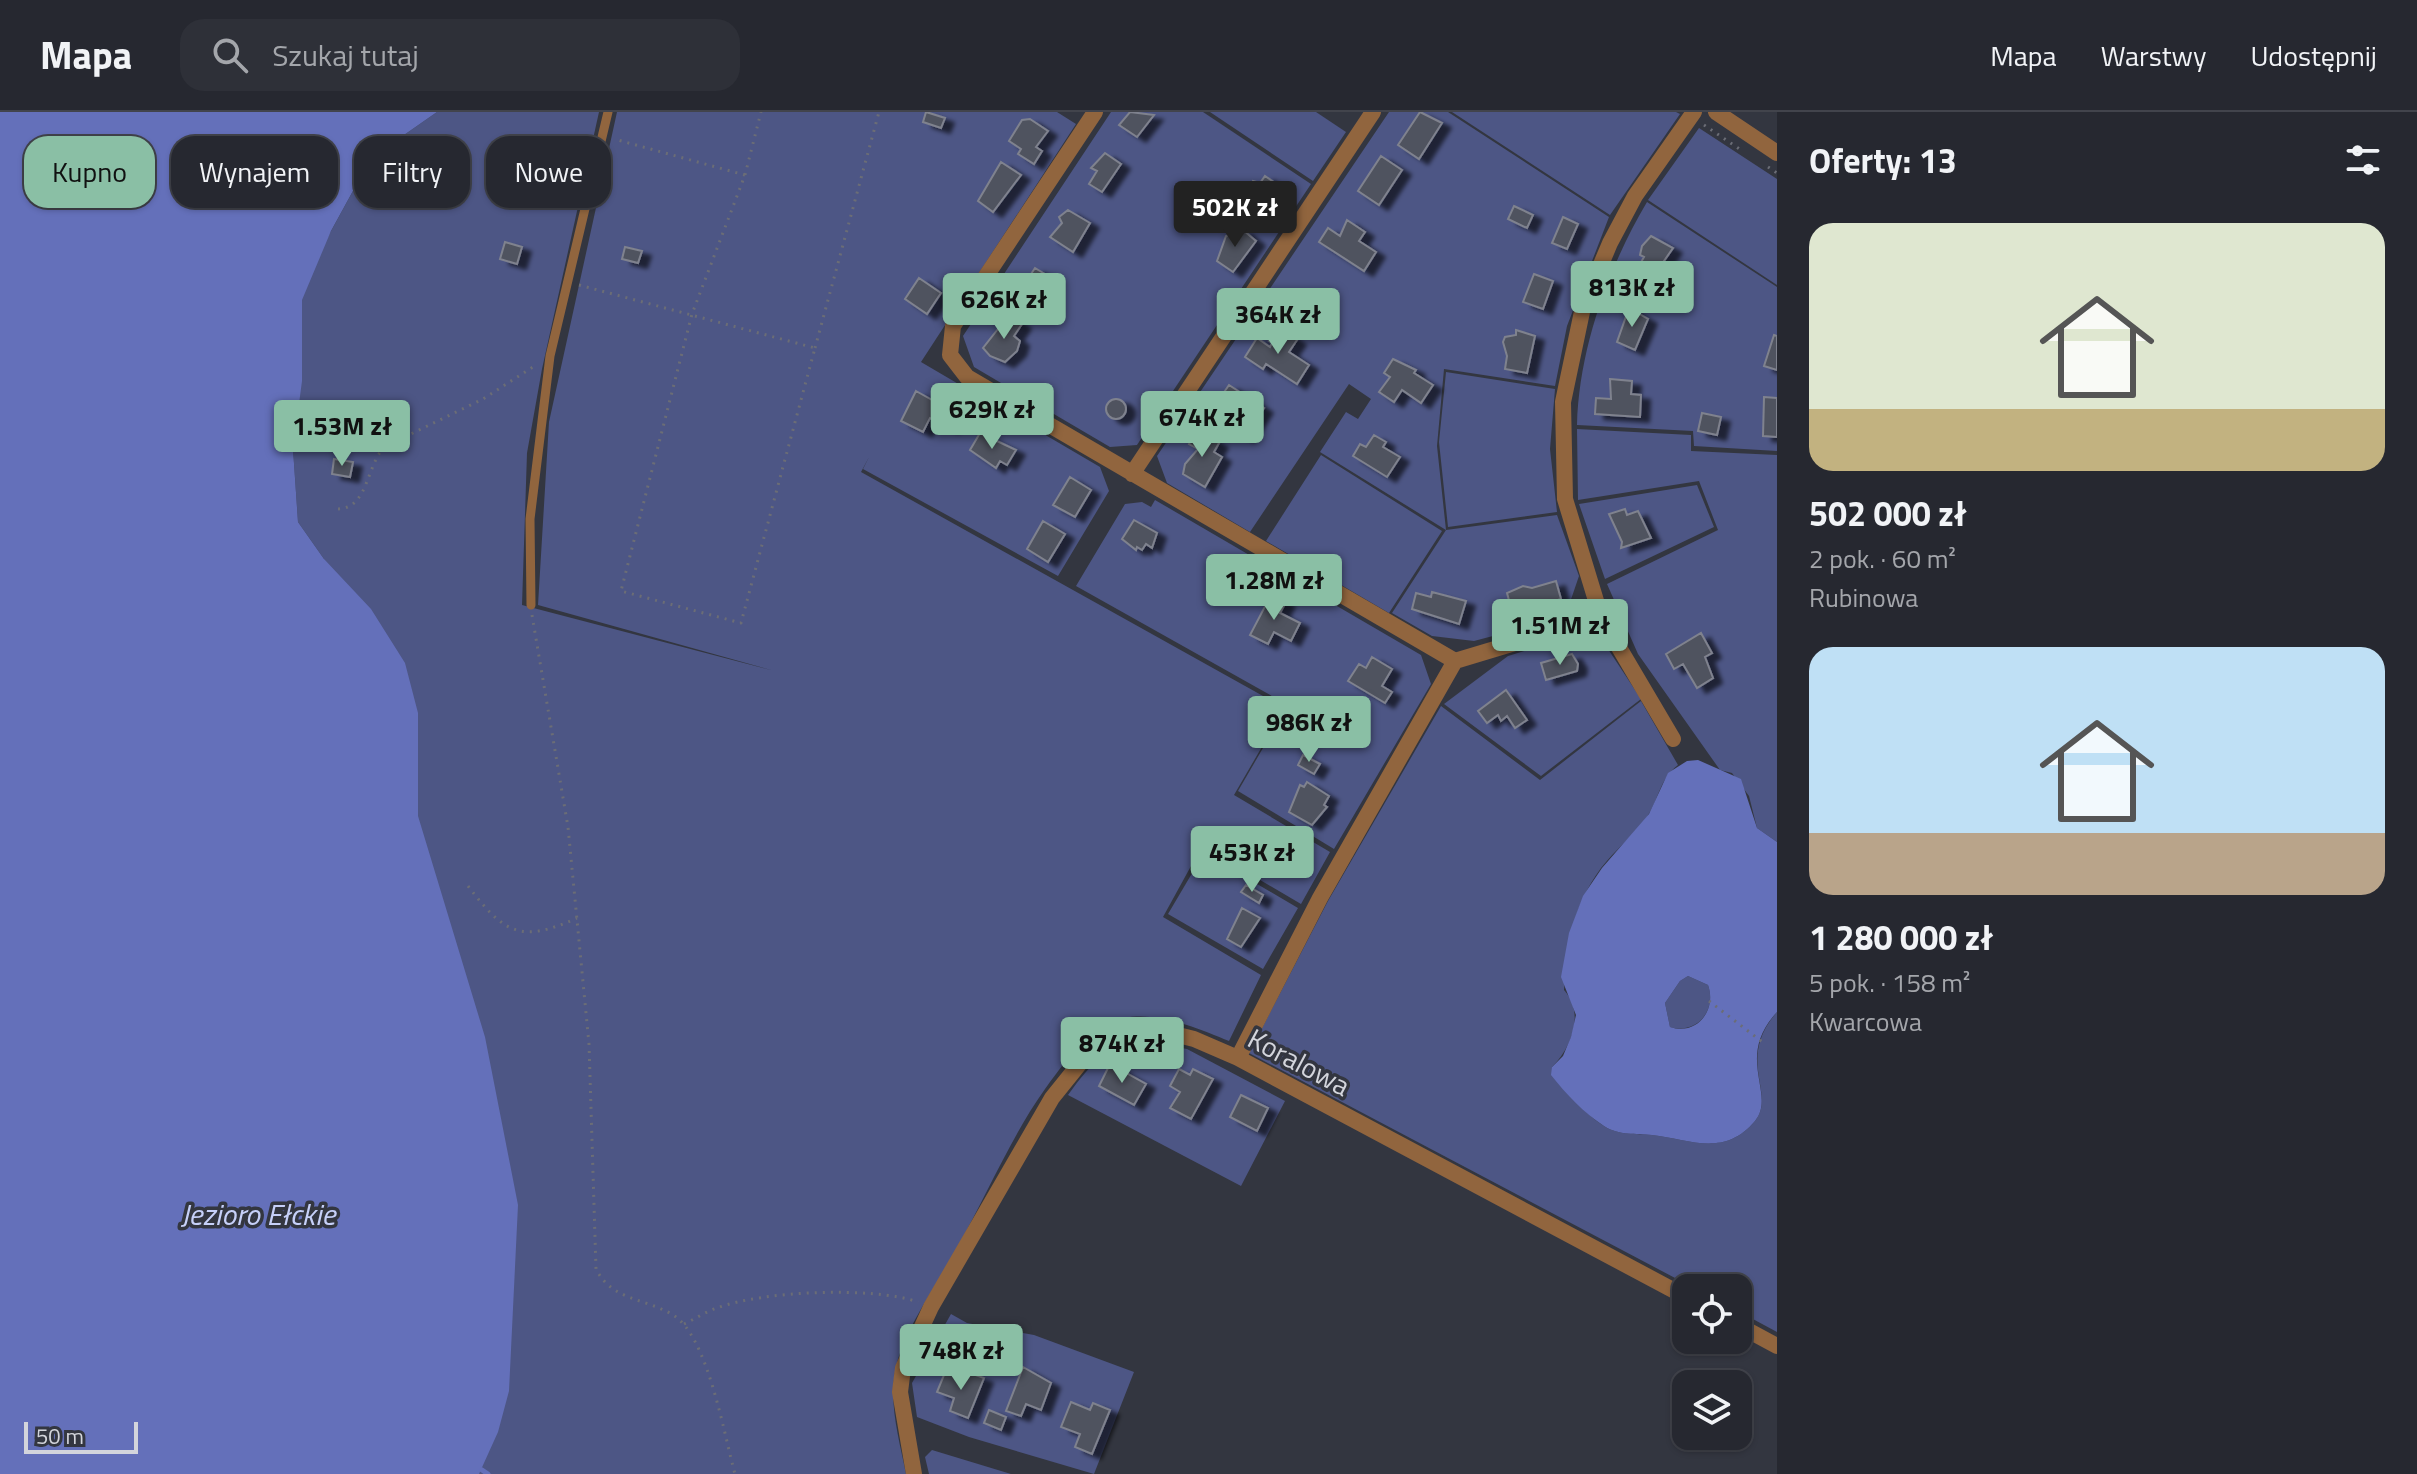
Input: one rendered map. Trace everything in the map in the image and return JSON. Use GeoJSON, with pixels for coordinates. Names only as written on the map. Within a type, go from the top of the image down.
{"type":"FeatureCollection","features":[{"type":"Feature","properties":{"kind":"street"},"geometry":{"type":"LineString","coordinates":[[1095,112],[953,326],[950,355],[967,377],[1455,661]]}},
{"type":"Feature","properties":{"kind":"street"},"geometry":{"type":"LineString","coordinates":[[1132,474],[1373,112]]}},
{"type":"Feature","properties":{"kind":"street"},"geometry":{"type":"LineString","coordinates":[[1716,112],[1777,153]]}},
{"type":"Feature","properties":{"kind":"street"},"geometry":{"type":"LineString","coordinates":[[1673,739],[1601,617],[1565,499],[1563,402],[1583,307],[1610,243],[1635,196],[1693,114]]}},
{"type":"Feature","properties":{"kind":"street"},"geometry":{"type":"LineString","coordinates":[[1238,1058],[1320,898],[1455,661],[1601,617]]}},
{"type":"Feature","properties":{"kind":"street","name":"Koralowa"},"geometry":{"type":"LineString","coordinates":[[914,1474],[900,1392],[903,1368],[931,1307],[1052,1098],[1089,1052],[1120,1031],[1154,1029],[1194,1039],[1238,1058],[1672,1290]]}},
{"type":"Feature","properties":{"kind":"street"},"geometry":{"type":"LineString","coordinates":[[1752,1333],[1777,1346]]}},
{"type":"Feature","properties":{"kind":"lane"},"geometry":{"type":"LineString","coordinates":[[531,605],[530,519],[550,356],[608,112]]}},
{"type":"Feature","properties":{"kind":"path"},"geometry":{"type":"LineString","coordinates":[[761,112],[745,175],[692,314],[621,591],[741,623],[879,112]]}},
{"type":"Feature","properties":{"kind":"path"},"geometry":{"type":"LineString","coordinates":[[1693,114],[1752,157]]}},
{"type":"Feature","properties":{"kind":"path"},"geometry":{"type":"LineString","coordinates":[[602,135],[745,175]]}},
{"type":"Feature","properties":{"kind":"path"},"geometry":{"type":"LineString","coordinates":[[1765,165],[1777,173]]}},
{"type":"Feature","properties":{"kind":"path"},"geometry":{"type":"LineString","coordinates":[[569,282],[815,348]]}},
{"type":"Feature","properties":{"kind":"path"},"geometry":{"type":"LineString","coordinates":[[338,509],[348,509],[358,501],[372,460],[384,447],[483,399],[550,356]]}},
{"type":"Feature","properties":{"kind":"path"},"geometry":{"type":"LineString","coordinates":[[531,605],[568,827],[577,918],[589,1044],[596,1269],[602,1281],[625,1297],[673,1315],[697,1340],[735,1474]]}},
{"type":"Feature","properties":{"kind":"path"},"geometry":{"type":"LineString","coordinates":[[468,886],[492,917],[522,934],[551,929],[577,918]]}},
{"type":"Feature","properties":{"kind":"path"},"geometry":{"type":"LineString","coordinates":[[1709,1001],[1765,1044]]}},
{"type":"Feature","properties":{"kind":"path"},"geometry":{"type":"LineString","coordinates":[[684,1324],[718,1307],[761,1298],[840,1292],[914,1300],[931,1307]]}},
{"type":"Feature","properties":{"kind":"shaded area"},"geometry":{"type":"Polygon","coordinates":[[[437,112],[599,112],[594,136],[486,136],[486,208],[578,208],[527,453],[522,605],[771,670],[538,605],[549,422],[596,208],[611,208],[611,139],[617,112],[1057,112],[1076,124],[921,362],[1100,467],[1109,491],[1058,576],[863,469],[869,457],[861,472],[1281,706],[1274,726],[1234,795],[1330,852],[1301,904],[1202,846],[1163,917],[1261,975],[1229,1041],[1169,1020],[1122,1018],[1099,1027],[1091,1034],[1045,1089],[1010,1146],[957,1248],[914,1321],[901,1351],[893,1394],[906,1474],[451,1474],[324,559],[298,522],[293,449],[272,339],[354,189],[354,208],[470,208],[470,136],[403,136],[437,112]]]}},
{"type":"Feature","properties":{"kind":"shaded area"},"geometry":{"type":"Polygon","coordinates":[[[1111,112],[1203,112],[1311,184],[1137,445],[1110,447],[974,367],[963,336],[1111,112]]]}},
{"type":"Feature","properties":{"kind":"shaded area"},"geometry":{"type":"Polygon","coordinates":[[[1210,112],[1316,112],[1346,132],[1313,181],[1210,112]]]}},
{"type":"Feature","properties":{"kind":"shaded area"},"geometry":{"type":"Polygon","coordinates":[[[1389,112],[1448,112],[1609,217],[1567,326],[1555,386],[1444,369],[1437,446],[1446,530],[1320,452],[1346,412],[1358,419],[1371,399],[1349,384],[1250,532],[1167,483],[1157,456],[1389,112]]]}},
{"type":"Feature","properties":{"kind":"shaded area"},"geometry":{"type":"Polygon","coordinates":[[[1452,112],[1676,112],[1680,114],[1610,215],[1452,112]]]}},
{"type":"Feature","properties":{"kind":"shaded area"},"geometry":{"type":"Polygon","coordinates":[[[1699,128],[1777,179],[1777,285],[1648,200],[1699,128]]]}},
{"type":"Feature","properties":{"kind":"shaded area"},"geometry":{"type":"Polygon","coordinates":[[[1647,202],[1777,287],[1777,451],[1694,446],[1693,431],[1577,425],[1583,367],[1598,310],[1620,254],[1647,202]]]}},
{"type":"Feature","properties":{"kind":"shaded area"},"geometry":{"type":"Polygon","coordinates":[[[1446,372],[1555,389],[1550,449],[1557,512],[1448,527],[1439,442],[1446,372]]]}},
{"type":"Feature","properties":{"kind":"shaded area"},"geometry":{"type":"Polygon","coordinates":[[[1577,429],[1691,435],[1691,451],[1777,455],[1777,842],[1757,828],[1749,796],[1732,773],[1720,770],[1638,654],[1607,584],[1718,530],[1699,481],[1578,500],[1577,429]]]}},
{"type":"Feature","properties":{"kind":"shaded area"},"geometry":{"type":"Polygon","coordinates":[[[1321,455],[1442,531],[1389,613],[1266,541],[1321,455]]]}},
{"type":"Feature","properties":{"kind":"shaded area"},"geometry":{"type":"Polygon","coordinates":[[[1697,485],[1714,527],[1605,579],[1579,504],[1697,485]]]}},
{"type":"Feature","properties":{"kind":"shaded area"},"geometry":{"type":"Polygon","coordinates":[[[1155,500],[1421,655],[1431,684],[1334,849],[1238,791],[1288,705],[1076,586],[1125,504],[1142,502],[1151,507],[1155,500]]]}},
{"type":"Feature","properties":{"kind":"shaded area"},"geometry":{"type":"Polygon","coordinates":[[[1557,515],[1579,576],[1565,617],[1474,641],[1432,636],[1392,613],[1446,530],[1557,515]]]}},
{"type":"Feature","properties":{"kind":"shaded area"},"geometry":{"type":"Polygon","coordinates":[[[1570,637],[1608,649],[1641,699],[1541,776],[1444,704],[1508,656],[1570,637]]]}},
{"type":"Feature","properties":{"kind":"shaded area"},"geometry":{"type":"Polygon","coordinates":[[[1641,701],[1678,765],[1663,783],[1647,817],[1601,868],[1584,897],[1573,926],[1564,990],[1574,1009],[1573,1030],[1565,1050],[1552,1067],[1581,1107],[1610,1129],[1622,1133],[1719,1143],[1743,1132],[1761,1111],[1757,1060],[1759,1045],[1777,1012],[1777,1332],[1752,1319],[1752,1274],[1672,1276],[1249,1053],[1328,901],[1441,706],[1540,780],[1641,701]]]}},
{"type":"Feature","properties":{"kind":"shaded area"},"geometry":{"type":"Polygon","coordinates":[[[1204,853],[1298,908],[1263,969],[1168,914],[1204,853]]]}},
{"type":"Feature","properties":{"kind":"shaded area"},"geometry":{"type":"Polygon","coordinates":[[[1688,976],[1708,985],[1710,1003],[1696,1024],[1680,1029],[1670,1027],[1665,1003],[1680,981],[1688,976]]]}},
{"type":"Feature","properties":{"kind":"shaded area"},"geometry":{"type":"Polygon","coordinates":[[[1143,1041],[1187,1049],[1285,1101],[1241,1186],[1068,1095],[1100,1059],[1143,1041]]]}},
{"type":"Feature","properties":{"kind":"shaded area"},"geometry":{"type":"Polygon","coordinates":[[[951,1314],[967,1323],[1034,1335],[1134,1372],[1094,1474],[969,1437],[917,1417],[912,1383],[951,1314]]]}},
{"type":"Feature","properties":{"kind":"shaded area"},"geometry":{"type":"Polygon","coordinates":[[[932,1450],[1011,1474],[929,1474],[925,1457],[932,1450]]]}},
{"type":"Feature","properties":{"kind":"water","name":"Jezioro Ełckie"},"geometry":{"type":"Polygon","coordinates":[[[0,112],[437,112],[403,136],[354,136],[354,189],[331,231],[302,300],[302,381],[293,449],[298,522],[324,559],[371,609],[405,663],[418,713],[418,816],[485,1037],[518,1205],[509,1391],[498,1432],[479,1474],[0,1474],[0,112]]]}},
{"type":"Feature","properties":{"kind":"water"},"geometry":{"type":"Polygon","coordinates":[[[1698,760],[1741,779],[1757,828],[1777,842],[1777,1012],[1759,1045],[1760,1110],[1755,1121],[1743,1132],[1719,1143],[1622,1133],[1610,1129],[1582,1109],[1551,1075],[1552,1067],[1563,1056],[1571,1037],[1576,1015],[1561,977],[1569,933],[1583,896],[1602,868],[1649,814],[1668,773],[1687,761],[1698,760]],[[1688,976],[1680,981],[1665,1003],[1670,1027],[1689,1028],[1702,1019],[1710,1003],[1708,985],[1688,976]]]}},
{"type":"Feature","properties":{"kind":"building"},"geometry":{"type":"Polygon","coordinates":[[[926,112],[945,118],[941,128],[923,122],[926,112]]]}},
{"type":"Feature","properties":{"kind":"building"},"geometry":{"type":"Polygon","coordinates":[[[1130,112],[1154,115],[1137,137],[1119,125],[1130,112]]]}},
{"type":"Feature","properties":{"kind":"building"},"geometry":{"type":"Polygon","coordinates":[[[1420,112],[1442,123],[1419,159],[1398,145],[1420,112]]]}},
{"type":"Feature","properties":{"kind":"building"},"geometry":{"type":"Polygon","coordinates":[[[1030,119],[1048,131],[1036,147],[1042,151],[1034,164],[1018,154],[1021,149],[1009,141],[1022,120],[1030,119]]]}},
{"type":"Feature","properties":{"kind":"building"},"geometry":{"type":"Polygon","coordinates":[[[1105,153],[1121,164],[1102,192],[1089,184],[1097,171],[1091,168],[1105,153]]]}},
{"type":"Feature","properties":{"kind":"building"},"geometry":{"type":"Polygon","coordinates":[[[1381,156],[1402,170],[1379,205],[1358,191],[1381,156]]]}},
{"type":"Feature","properties":{"kind":"building"},"geometry":{"type":"Polygon","coordinates":[[[1001,162],[1021,175],[993,212],[978,201],[1001,162]]]}},
{"type":"Feature","properties":{"kind":"building"},"geometry":{"type":"Polygon","coordinates":[[[1265,176],[1281,187],[1270,204],[1278,209],[1269,223],[1250,210],[1253,205],[1244,199],[1253,181],[1260,183],[1265,176]]]}},
{"type":"Feature","properties":{"kind":"building"},"geometry":{"type":"Polygon","coordinates":[[[1514,206],[1533,215],[1527,228],[1508,219],[1514,206]]]}},
{"type":"Feature","properties":{"kind":"building"},"geometry":{"type":"Polygon","coordinates":[[[1068,210],[1090,223],[1073,252],[1050,237],[1062,223],[1059,217],[1068,210]]]}},
{"type":"Feature","properties":{"kind":"building"},"geometry":{"type":"Polygon","coordinates":[[[1563,217],[1578,224],[1567,249],[1552,243],[1563,217]]]}},
{"type":"Feature","properties":{"kind":"building"},"geometry":{"type":"Polygon","coordinates":[[[1347,220],[1365,232],[1359,241],[1376,252],[1364,271],[1319,242],[1328,228],[1340,236],[1347,220]]]}},
{"type":"Feature","properties":{"kind":"building"},"geometry":{"type":"Polygon","coordinates":[[[1243,230],[1256,241],[1233,272],[1217,261],[1226,236],[1243,230]]]}},
{"type":"Feature","properties":{"kind":"building"},"geometry":{"type":"Polygon","coordinates":[[[1651,236],[1673,248],[1650,281],[1635,273],[1644,257],[1640,255],[1642,246],[1651,236]]]}},
{"type":"Feature","properties":{"kind":"building"},"geometry":{"type":"Polygon","coordinates":[[[505,242],[522,247],[517,264],[500,259],[505,242]]]}},
{"type":"Feature","properties":{"kind":"building"},"geometry":{"type":"Polygon","coordinates":[[[625,247],[642,251],[638,263],[622,259],[625,247]]]}},
{"type":"Feature","properties":{"kind":"building"},"geometry":{"type":"Polygon","coordinates":[[[1035,268],[1053,279],[1037,303],[1019,292],[1035,268]]]}},
{"type":"Feature","properties":{"kind":"building"},"geometry":{"type":"Polygon","coordinates":[[[1534,274],[1553,281],[1543,309],[1523,302],[1534,274]]]}},
{"type":"Feature","properties":{"kind":"building"},"geometry":{"type":"Polygon","coordinates":[[[919,278],[941,293],[927,314],[905,299],[919,278]]]}},
{"type":"Feature","properties":{"kind":"building"},"geometry":{"type":"Polygon","coordinates":[[[1629,308],[1648,319],[1635,350],[1617,342],[1629,308]]]}},
{"type":"Feature","properties":{"kind":"building"},"geometry":{"type":"Polygon","coordinates":[[[1009,315],[1022,324],[1014,336],[1020,341],[1017,351],[1005,362],[990,356],[983,348],[1009,315]]]}},
{"type":"Feature","properties":{"kind":"building"},"geometry":{"type":"Polygon","coordinates":[[[1278,327],[1297,340],[1289,352],[1309,365],[1297,384],[1266,364],[1263,369],[1245,357],[1257,338],[1270,347],[1272,343],[1269,341],[1278,327]]]}},
{"type":"Feature","properties":{"kind":"building"},"geometry":{"type":"Polygon","coordinates":[[[1516,330],[1535,336],[1527,373],[1505,369],[1507,356],[1503,342],[1505,337],[1516,335],[1516,330]]]}},
{"type":"Feature","properties":{"kind":"building"},"geometry":{"type":"Polygon","coordinates":[[[1774,335],[1777,336],[1777,370],[1764,366],[1774,335]]]}},
{"type":"Feature","properties":{"kind":"building"},"geometry":{"type":"Polygon","coordinates":[[[1393,359],[1416,370],[1414,373],[1433,385],[1421,403],[1402,390],[1394,402],[1379,392],[1390,377],[1384,373],[1393,359]]]}},
{"type":"Feature","properties":{"kind":"building"},"geometry":{"type":"Polygon","coordinates":[[[1610,379],[1632,381],[1631,394],[1641,395],[1640,417],[1595,414],[1596,398],[1611,399],[1610,379]]]}},
{"type":"Feature","properties":{"kind":"building"},"geometry":{"type":"Polygon","coordinates":[[[1229,385],[1264,408],[1245,437],[1209,414],[1229,385]]]}},
{"type":"Feature","properties":{"kind":"building"},"geometry":{"type":"Polygon","coordinates":[[[916,391],[957,414],[950,428],[930,418],[923,432],[901,421],[916,391]]]}},
{"type":"Feature","properties":{"kind":"building"},"geometry":{"type":"Polygon","coordinates":[[[1764,397],[1777,398],[1777,437],[1763,436],[1764,397]]]}},
{"type":"Feature","properties":{"kind":"building"},"geometry":{"type":"Polygon","coordinates":[[[1116,399],[1123,402],[1126,409],[1123,416],[1116,419],[1109,416],[1106,409],[1109,402],[1116,399]]]}},
{"type":"Feature","properties":{"kind":"building"},"geometry":{"type":"Polygon","coordinates":[[[1702,413],[1721,417],[1717,435],[1698,431],[1702,413]]]}},
{"type":"Feature","properties":{"kind":"building"},"geometry":{"type":"Polygon","coordinates":[[[1197,430],[1219,443],[1214,452],[1222,457],[1205,487],[1183,474],[1185,464],[1198,449],[1189,444],[1197,430]]]}},
{"type":"Feature","properties":{"kind":"building"},"geometry":{"type":"Polygon","coordinates":[[[980,433],[1016,450],[1007,465],[1000,461],[996,468],[970,450],[980,433]]]}},
{"type":"Feature","properties":{"kind":"building"},"geometry":{"type":"Polygon","coordinates":[[[1374,435],[1386,442],[1383,447],[1400,457],[1387,477],[1353,456],[1360,444],[1366,447],[1374,435]]]}},
{"type":"Feature","properties":{"kind":"building"},"geometry":{"type":"Polygon","coordinates":[[[334,459],[353,462],[350,477],[332,474],[334,459]]]}},
{"type":"Feature","properties":{"kind":"building"},"geometry":{"type":"Polygon","coordinates":[[[1070,477],[1091,490],[1075,517],[1053,505],[1070,477]]]}},
{"type":"Feature","properties":{"kind":"building"},"geometry":{"type":"Polygon","coordinates":[[[1625,509],[1627,515],[1638,511],[1651,538],[1621,548],[1622,542],[1609,514],[1625,509]]]}},
{"type":"Feature","properties":{"kind":"building"},"geometry":{"type":"Polygon","coordinates":[[[1134,520],[1157,533],[1152,548],[1146,544],[1142,550],[1137,547],[1136,550],[1122,539],[1134,520]]]}},
{"type":"Feature","properties":{"kind":"building"},"geometry":{"type":"Polygon","coordinates":[[[1043,521],[1065,534],[1048,562],[1027,549],[1043,521]]]}},
{"type":"Feature","properties":{"kind":"building"},"geometry":{"type":"Polygon","coordinates":[[[1556,581],[1561,599],[1538,606],[1539,610],[1513,615],[1507,593],[1523,586],[1532,588],[1556,581]]]}},
{"type":"Feature","properties":{"kind":"building"},"geometry":{"type":"Polygon","coordinates":[[[1432,592],[1466,601],[1459,624],[1412,609],[1416,593],[1431,597],[1432,592]]]}},
{"type":"Feature","properties":{"kind":"building"},"geometry":{"type":"Polygon","coordinates":[[[1271,595],[1286,602],[1280,613],[1300,623],[1291,641],[1274,632],[1268,644],[1250,635],[1271,595]]]}},
{"type":"Feature","properties":{"kind":"building"},"geometry":{"type":"Polygon","coordinates":[[[1701,633],[1712,653],[1705,657],[1713,678],[1697,688],[1683,664],[1674,669],[1666,654],[1701,633]]]}},
{"type":"Feature","properties":{"kind":"building"},"geometry":{"type":"Polygon","coordinates":[[[1572,654],[1578,664],[1577,671],[1546,680],[1541,663],[1572,654]]]}},
{"type":"Feature","properties":{"kind":"building"},"geometry":{"type":"Polygon","coordinates":[[[1372,657],[1392,669],[1382,686],[1392,692],[1385,703],[1348,681],[1359,664],[1366,668],[1372,657]]]}},
{"type":"Feature","properties":{"kind":"building"},"geometry":{"type":"Polygon","coordinates":[[[1506,690],[1527,720],[1515,728],[1507,716],[1501,721],[1498,715],[1487,723],[1478,711],[1506,690]]]}},
{"type":"Feature","properties":{"kind":"building"},"geometry":{"type":"Polygon","coordinates":[[[1303,755],[1320,764],[1314,774],[1298,765],[1303,755]]]}},
{"type":"Feature","properties":{"kind":"building"},"geometry":{"type":"Polygon","coordinates":[[[1307,782],[1329,796],[1324,805],[1327,807],[1312,825],[1289,812],[1300,785],[1304,787],[1307,782]]]}},
{"type":"Feature","properties":{"kind":"building"},"geometry":{"type":"Polygon","coordinates":[[[1246,885],[1263,895],[1259,903],[1241,892],[1246,885]]]}},
{"type":"Feature","properties":{"kind":"building"},"geometry":{"type":"Polygon","coordinates":[[[1242,908],[1260,918],[1241,947],[1227,939],[1242,908]]]}},
{"type":"Feature","properties":{"kind":"building"},"geometry":{"type":"Polygon","coordinates":[[[1110,1064],[1146,1084],[1134,1105],[1099,1086],[1110,1064]]]}},
{"type":"Feature","properties":{"kind":"building"},"geometry":{"type":"Polygon","coordinates":[[[1179,1069],[1190,1075],[1193,1069],[1213,1079],[1191,1119],[1170,1108],[1180,1092],[1170,1086],[1179,1069]]]}},
{"type":"Feature","properties":{"kind":"building"},"geometry":{"type":"Polygon","coordinates":[[[1241,1095],[1268,1108],[1257,1131],[1230,1117],[1241,1095]]]}},
{"type":"Feature","properties":{"kind":"building"},"geometry":{"type":"Polygon","coordinates":[[[1023,1367],[1051,1383],[1041,1410],[1026,1404],[1021,1416],[1006,1411],[1023,1367]]]}},
{"type":"Feature","properties":{"kind":"building"},"geometry":{"type":"Polygon","coordinates":[[[946,1370],[967,1379],[970,1373],[984,1378],[968,1418],[950,1411],[954,1398],[937,1392],[946,1370]]]}},
{"type":"Feature","properties":{"kind":"building"},"geometry":{"type":"Polygon","coordinates":[[[1071,1402],[1090,1410],[1093,1403],[1110,1410],[1092,1454],[1075,1447],[1080,1434],[1061,1427],[1071,1402]]]}},
{"type":"Feature","properties":{"kind":"building"},"geometry":{"type":"Polygon","coordinates":[[[989,1410],[1006,1417],[1001,1430],[984,1423],[989,1410]]]}},
{"type":"Feature","properties":{"kind":"waterway"},"geometry":{"type":"LineString","coordinates":[[482,1470],[488,1474]]}}]}
